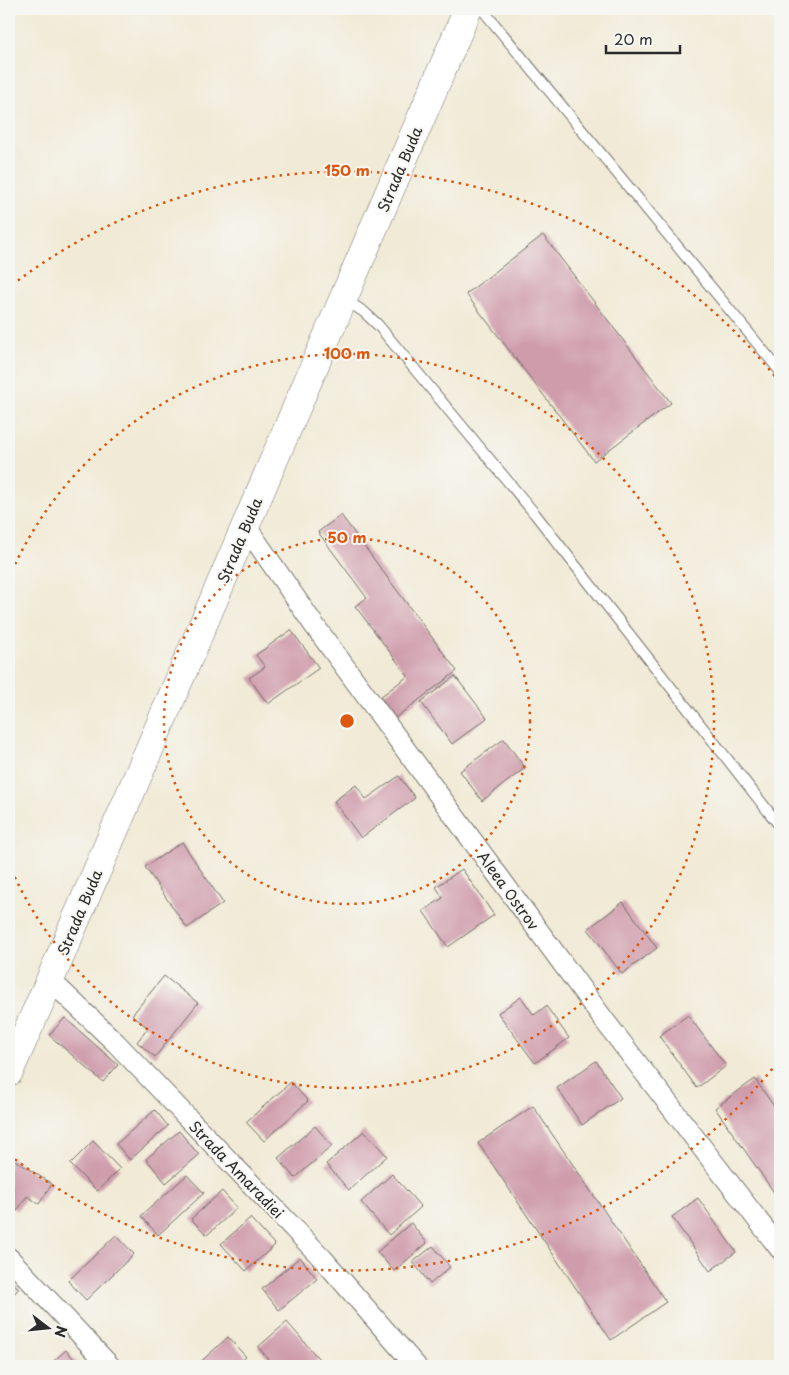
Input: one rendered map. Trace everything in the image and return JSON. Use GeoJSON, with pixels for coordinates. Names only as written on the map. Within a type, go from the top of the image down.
{"type":"FeatureCollection","features":[{"type":"Feature","properties":{"kind":"main road","name":"Strada Buda"},"geometry":{"type":"LineString","coordinates":[[9,1072],[468,9]]}},
{"type":"Feature","properties":{"kind":"street","name":"Aleea Ostrov"},"geometry":{"type":"LineString","coordinates":[[245,525],[314,624],[604,1020],[780,1249]]}},
{"type":"Feature","properties":{"kind":"street","name":"Strada Amaradiei"},"geometry":{"type":"LineString","coordinates":[[50,980],[116,1043],[302,1238],[416,1366]]}},
{"type":"Feature","properties":{"kind":"street"},"geometry":{"type":"LineString","coordinates":[[9,1258],[110,1366]]}},
{"type":"Feature","properties":{"kind":"lane"},"geometry":{"type":"LineString","coordinates":[[482,9],[780,371]]}},
{"type":"Feature","properties":{"kind":"lane"},"geometry":{"type":"LineString","coordinates":[[344,298],[378,325],[535,514],[779,825]]}},
{"type":"Feature","properties":{"kind":"building"},"geometry":{"type":"Polygon","coordinates":[[[543,235],[671,403],[594,461],[466,294],[543,235]]]}},
{"type":"Feature","properties":{"kind":"building"},"geometry":{"type":"Polygon","coordinates":[[[341,515],[457,671],[395,718],[380,697],[408,676],[355,606],[367,598],[318,532],[341,515]]]}},
{"type":"Feature","properties":{"kind":"building"},"geometry":{"type":"Polygon","coordinates":[[[291,630],[319,668],[268,704],[249,678],[265,667],[256,655],[291,630]]]}},
{"type":"Feature","properties":{"kind":"building"},"geometry":{"type":"Polygon","coordinates":[[[455,676],[487,718],[452,744],[421,702],[455,676]]]}},
{"type":"Feature","properties":{"kind":"building"},"geometry":{"type":"Polygon","coordinates":[[[504,739],[525,768],[482,801],[460,771],[504,739]]]}},
{"type":"Feature","properties":{"kind":"building"},"geometry":{"type":"Polygon","coordinates":[[[399,776],[415,798],[361,838],[334,801],[356,785],[366,799],[399,776]]]}},
{"type":"Feature","properties":{"kind":"building"},"geometry":{"type":"Polygon","coordinates":[[[182,842],[223,903],[187,928],[145,867],[182,842]]]}},
{"type":"Feature","properties":{"kind":"building"},"geometry":{"type":"Polygon","coordinates":[[[462,869],[494,915],[448,947],[423,911],[443,898],[436,887],[462,869]]]}},
{"type":"Feature","properties":{"kind":"building"},"geometry":{"type":"Polygon","coordinates":[[[623,902],[657,948],[622,974],[588,929],[623,902]]]}},
{"type":"Feature","properties":{"kind":"building"},"geometry":{"type":"Polygon","coordinates":[[[164,976],[198,1003],[155,1057],[137,1042],[148,1028],[132,1015],[164,976]]]}},
{"type":"Feature","properties":{"kind":"building"},"geometry":{"type":"Polygon","coordinates":[[[521,997],[534,1015],[546,1006],[569,1038],[535,1063],[498,1013],[521,997]]]}},
{"type":"Feature","properties":{"kind":"building"},"geometry":{"type":"Polygon","coordinates":[[[688,1015],[726,1066],[697,1088],[659,1036],[688,1015]]]}},
{"type":"Feature","properties":{"kind":"building"},"geometry":{"type":"Polygon","coordinates":[[[65,1018],[118,1065],[103,1082],[49,1035],[65,1018]]]}},
{"type":"Feature","properties":{"kind":"building"},"geometry":{"type":"Polygon","coordinates":[[[596,1061],[621,1098],[582,1125],[557,1088],[596,1061]]]}},
{"type":"Feature","properties":{"kind":"building"},"geometry":{"type":"Polygon","coordinates":[[[755,1079],[780,1115],[780,1201],[715,1108],[755,1079]]]}},
{"type":"Feature","properties":{"kind":"building"},"geometry":{"type":"Polygon","coordinates":[[[291,1082],[308,1101],[264,1141],[246,1122],[291,1082]]]}},
{"type":"Feature","properties":{"kind":"building"},"geometry":{"type":"Polygon","coordinates":[[[533,1106],[666,1302],[611,1340],[478,1143],[533,1106]]]}},
{"type":"Feature","properties":{"kind":"building"},"geometry":{"type":"Polygon","coordinates":[[[155,1110],[168,1126],[130,1160],[116,1144],[155,1110]]]}},
{"type":"Feature","properties":{"kind":"building"},"geometry":{"type":"Polygon","coordinates":[[[315,1126],[332,1146],[295,1178],[278,1158],[315,1126]]]}},
{"type":"Feature","properties":{"kind":"building"},"geometry":{"type":"Polygon","coordinates":[[[179,1131],[199,1155],[166,1183],[146,1159],[179,1131]]]}},
{"type":"Feature","properties":{"kind":"building"},"geometry":{"type":"Polygon","coordinates":[[[364,1131],[387,1156],[349,1190],[326,1164],[364,1131]]]}},
{"type":"Feature","properties":{"kind":"building"},"geometry":{"type":"Polygon","coordinates":[[[93,1141],[120,1169],[97,1191],[70,1164],[93,1141]]]}},
{"type":"Feature","properties":{"kind":"building"},"geometry":{"type":"Polygon","coordinates":[[[10,1157],[52,1184],[39,1204],[27,1196],[17,1211],[9,1206],[10,1157]]]}},
{"type":"Feature","properties":{"kind":"building"},"geometry":{"type":"Polygon","coordinates":[[[392,1174],[421,1207],[389,1235],[361,1202],[392,1174]]]}},
{"type":"Feature","properties":{"kind":"building"},"geometry":{"type":"Polygon","coordinates":[[[187,1175],[204,1193],[158,1235],[141,1216],[187,1175]]]}},
{"type":"Feature","properties":{"kind":"building"},"geometry":{"type":"Polygon","coordinates":[[[222,1191],[237,1208],[207,1235],[191,1219],[222,1191]]]}},
{"type":"Feature","properties":{"kind":"building"},"geometry":{"type":"Polygon","coordinates":[[[698,1198],[736,1252],[710,1271],[672,1217],[698,1198]]]}},
{"type":"Feature","properties":{"kind":"building"},"geometry":{"type":"Polygon","coordinates":[[[250,1218],[275,1245],[246,1271],[221,1244],[250,1218]]]}},
{"type":"Feature","properties":{"kind":"building"},"geometry":{"type":"Polygon","coordinates":[[[411,1223],[427,1243],[394,1271],[377,1252],[411,1223]]]}},
{"type":"Feature","properties":{"kind":"building"},"geometry":{"type":"Polygon","coordinates":[[[116,1235],[134,1254],[86,1300],[68,1281],[116,1235]]]}},
{"type":"Feature","properties":{"kind":"building"},"geometry":{"type":"Polygon","coordinates":[[[433,1246],[450,1267],[430,1284],[413,1262],[433,1246]]]}},
{"type":"Feature","properties":{"kind":"building"},"geometry":{"type":"Polygon","coordinates":[[[300,1257],[317,1279],[279,1310],[262,1289],[300,1257]]]}},
{"type":"Feature","properties":{"kind":"building"},"geometry":{"type":"Polygon","coordinates":[[[9,1280],[19,1288],[9,1300],[9,1280]]]}},
{"type":"Feature","properties":{"kind":"building"},"geometry":{"type":"Polygon","coordinates":[[[287,1322],[319,1359],[311,1366],[274,1366],[258,1347],[287,1322]]]}},
{"type":"Feature","properties":{"kind":"building"},"geometry":{"type":"Polygon","coordinates":[[[228,1337],[246,1357],[236,1366],[196,1366],[228,1337]]]}},
{"type":"Feature","properties":{"kind":"building"},"geometry":{"type":"Polygon","coordinates":[[[66,1350],[80,1366],[48,1366],[66,1350]]]}}]}
